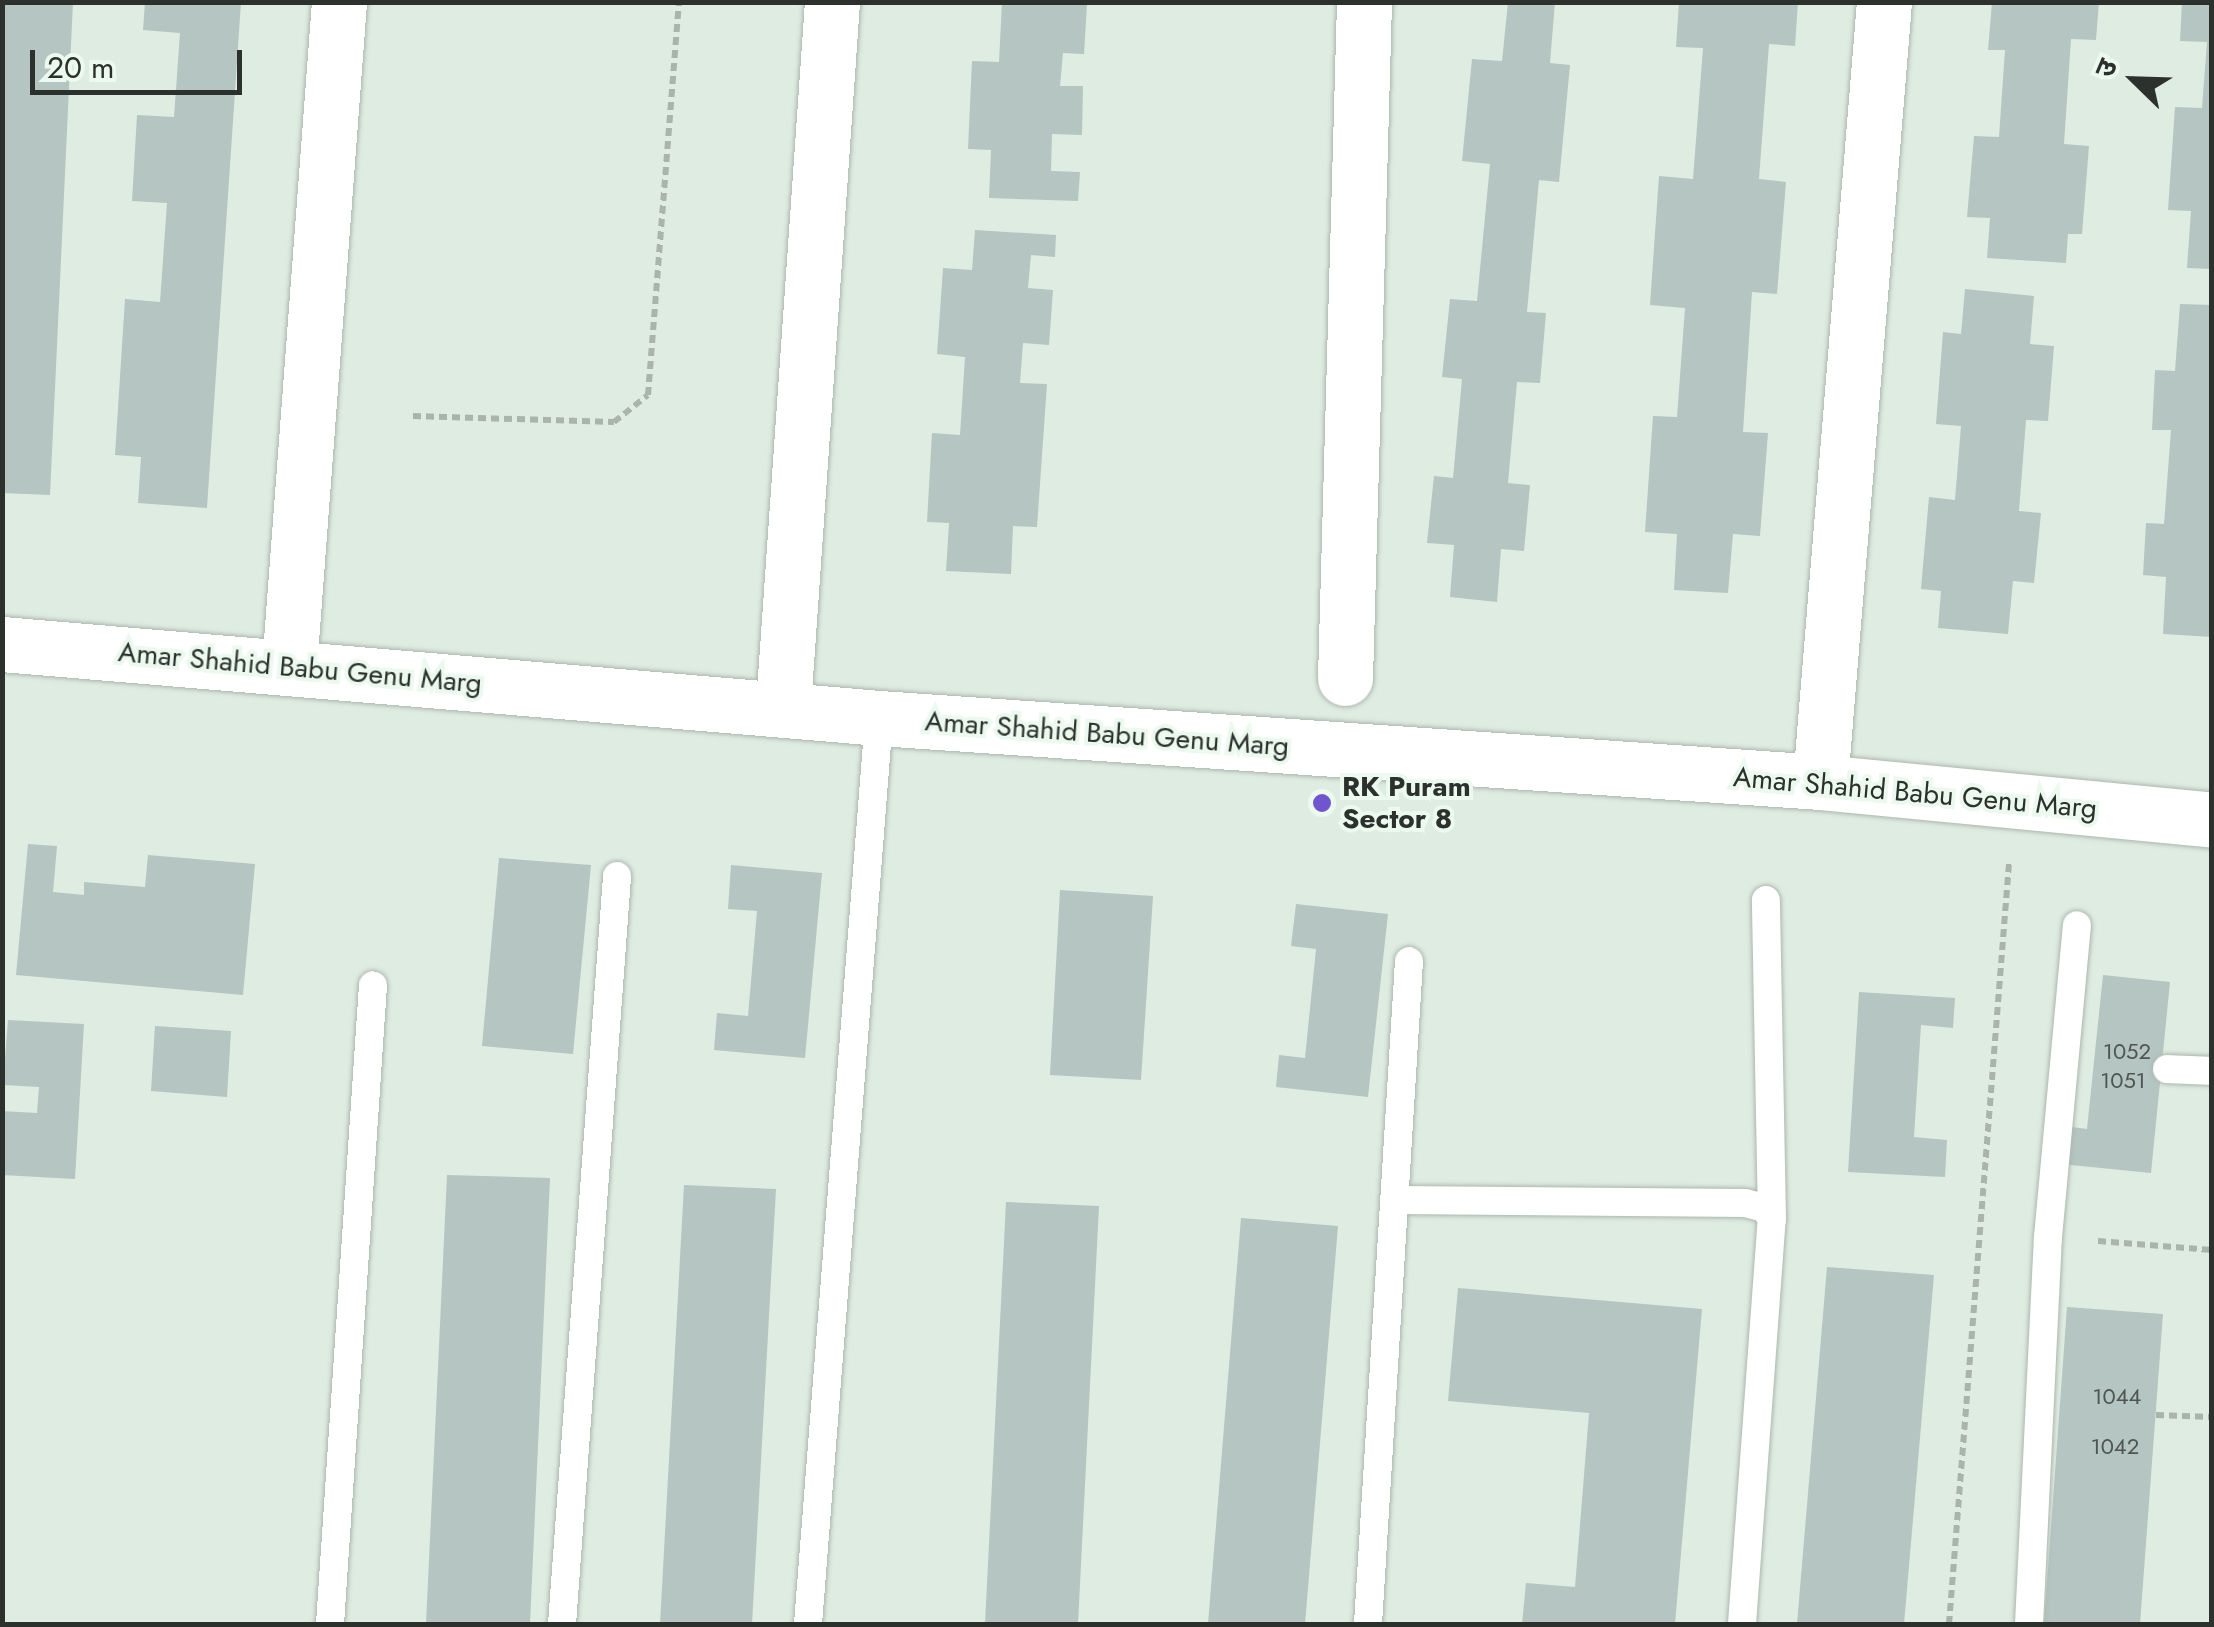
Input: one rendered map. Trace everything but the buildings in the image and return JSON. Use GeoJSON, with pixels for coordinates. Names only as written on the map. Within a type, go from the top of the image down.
{"type":"FeatureCollection","features":[{"type":"Feature","properties":{"kind":"street"},"geometry":{"type":"LineString","coordinates":[[288,667],[340,2]]}},
{"type":"Feature","properties":{"kind":"street"},"geometry":{"type":"LineString","coordinates":[[783,706],[832,2]]}},
{"type":"Feature","properties":{"kind":"street"},"geometry":{"type":"LineString","coordinates":[[1346,678],[1364,2]]}},
{"type":"Feature","properties":{"kind":"street"},"geometry":{"type":"LineString","coordinates":[[1820,782],[1884,2]]}},
{"type":"Feature","properties":{"kind":"street","name":"Amar Shahid Babu Genu Marg"},"geometry":{"type":"LineString","coordinates":[[2,644],[783,706],[879,718],[1820,782],[2212,820]]}},
{"type":"Feature","properties":{"kind":"lane"},"geometry":{"type":"LineString","coordinates":[[808,1624],[879,718]]}},
{"type":"Feature","properties":{"kind":"lane"},"geometry":{"type":"LineString","coordinates":[[562,1624],[617,876]]}},
{"type":"Feature","properties":{"kind":"lane"},"geometry":{"type":"LineString","coordinates":[[1742,1624],[1772,1219],[1766,900]]}},
{"type":"Feature","properties":{"kind":"lane"},"geometry":{"type":"LineString","coordinates":[[2029,1624],[2048,1237],[2078,925]]}},
{"type":"Feature","properties":{"kind":"lane"},"geometry":{"type":"LineString","coordinates":[[1368,1624],[1409,961]]}},
{"type":"Feature","properties":{"kind":"lane"},"geometry":{"type":"LineString","coordinates":[[330,1624],[373,985]]}},
{"type":"Feature","properties":{"kind":"lane"},"geometry":{"type":"LineString","coordinates":[[2167,1069],[2212,1071]]}},
{"type":"Feature","properties":{"kind":"lane"},"geometry":{"type":"LineString","coordinates":[[1397,1200],[1746,1202],[1765,1208],[1772,1219]]}},
{"type":"Feature","properties":{"kind":"path"},"geometry":{"type":"LineString","coordinates":[[413,416],[614,422],[648,396],[679,2]]}},
{"type":"Feature","properties":{"kind":"path"},"geometry":{"type":"LineString","coordinates":[[1949,1624],[2014,801]]}},
{"type":"Feature","properties":{"kind":"path"},"geometry":{"type":"LineString","coordinates":[[2048,1237],[2212,1250]]}},
{"type":"Feature","properties":{"kind":"path"},"geometry":{"type":"LineString","coordinates":[[2156,1415],[2212,1417]]}},
{"type":"Feature","properties":{"kind":"place","name":"RK Puram Sector 8"},"geometry":{"type":"Point","coordinates":[1322,803]}}]}
